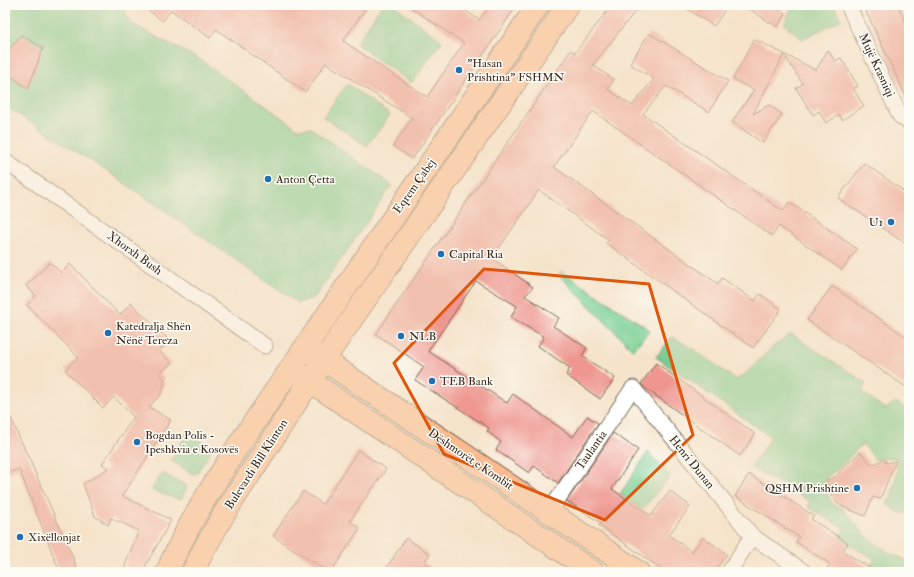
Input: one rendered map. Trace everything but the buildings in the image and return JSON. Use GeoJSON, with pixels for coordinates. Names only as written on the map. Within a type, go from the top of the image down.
{"type":"FeatureCollection","features":[{"type":"Feature","properties":{"kind":"main road","name":"Eqrem Çabej"},"geometry":{"type":"LineString","coordinates":[[290,368],[538,5]]}},
{"type":"Feature","properties":{"kind":"main road","name":"Eqrem Çabej"},"geometry":{"type":"LineString","coordinates":[[325,360],[568,5]]}},
{"type":"Feature","properties":{"kind":"main road","name":"Dëshmorët e Kombit"},"geometry":{"type":"LineString","coordinates":[[305,346],[638,572]]}},
{"type":"Feature","properties":{"kind":"main road","name":"Bulevardi Bill Klinton"},"geometry":{"type":"LineString","coordinates":[[193,572],[224,514],[325,360]]}},
{"type":"Feature","properties":{"kind":"main road","name":"Dëshmorët e Kombit"},"geometry":{"type":"LineString","coordinates":[[290,368],[593,572]]}},
{"type":"Feature","properties":{"kind":"main road","name":"Bulevardi Bill Klinton"},"geometry":{"type":"LineString","coordinates":[[167,572],[178,546],[202,503],[290,368]]}},
{"type":"Feature","properties":{"kind":"street","name":"Mujë Krasniqi"},"geometry":{"type":"LineString","coordinates":[[848,5],[900,116],[909,122]]}},
{"type":"Feature","properties":{"kind":"street","name":"Xhorxh Bush"},"geometry":{"type":"LineString","coordinates":[[5,161],[264,346]]}},
{"type":"Feature","properties":{"kind":"street","name":"Taulantia"},"geometry":{"type":"LineString","coordinates":[[549,512],[633,388]]}},
{"type":"Feature","properties":{"kind":"street","name":"Henri Dunan"},"geometry":{"type":"LineString","coordinates":[[633,388],[752,536],[804,572]]}},
{"type":"Feature","properties":{"kind":"street"},"geometry":{"type":"LineString","coordinates":[[729,572],[752,536]]}},
{"type":"Feature","properties":{"kind":"highlighted area"},"geometry":{"type":"Polygon","coordinates":[[[484,269],[649,284],[693,435],[605,520],[444,454],[394,363],[484,269]]]}},
{"type":"Feature","properties":{"kind":"green space"},"geometry":{"type":"Polygon","coordinates":[[[5,5],[122,5],[130,23],[199,59],[298,129],[311,128],[392,185],[315,297],[298,303],[107,171],[5,106],[5,5]]]}},
{"type":"Feature","properties":{"kind":"green space"},"geometry":{"type":"Polygon","coordinates":[[[382,5],[394,5],[442,41],[412,83],[356,44],[382,5]]]}},
{"type":"Feature","properties":{"kind":"green space"},"geometry":{"type":"Polygon","coordinates":[[[793,5],[834,5],[841,20],[802,39],[784,24],[793,5]]]}},
{"type":"Feature","properties":{"kind":"green space"},"geometry":{"type":"Polygon","coordinates":[[[347,84],[390,115],[367,146],[323,117],[347,84]]]}},
{"type":"Feature","properties":{"kind":"green space"},"geometry":{"type":"Polygon","coordinates":[[[561,271],[650,330],[633,350],[558,274],[561,271]]]}},
{"type":"Feature","properties":{"kind":"green space"},"geometry":{"type":"Polygon","coordinates":[[[791,334],[866,383],[862,392],[885,409],[896,402],[909,411],[909,513],[899,513],[887,504],[895,482],[898,459],[886,458],[875,460],[867,448],[862,444],[842,465],[826,478],[824,483],[829,498],[833,504],[843,509],[866,536],[889,553],[909,561],[909,572],[878,572],[870,566],[875,559],[839,539],[844,529],[808,507],[810,501],[751,467],[771,437],[656,357],[672,337],[695,350],[736,380],[746,373],[776,344],[791,334]]]}},
{"type":"Feature","properties":{"kind":"green space"},"geometry":{"type":"Polygon","coordinates":[[[188,431],[212,449],[197,473],[193,474],[171,461],[188,431]]]}},
{"type":"Feature","properties":{"kind":"green space"},"geometry":{"type":"Polygon","coordinates":[[[648,452],[670,476],[642,510],[620,494],[648,452]]]}},
{"type":"Feature","properties":{"kind":"green space"},"geometry":{"type":"Polygon","coordinates":[[[162,473],[187,486],[182,498],[178,499],[151,490],[162,473]]]}},
{"type":"Feature","properties":{"kind":"place","name":"\"Hasan Prishtina\" FSHMN"},"geometry":{"type":"Point","coordinates":[459,70]}},
{"type":"Feature","properties":{"kind":"place","name":"Anton Çetta"},"geometry":{"type":"Point","coordinates":[268,179]}},
{"type":"Feature","properties":{"kind":"place","name":"U1"},"geometry":{"type":"Point","coordinates":[891,222]}},
{"type":"Feature","properties":{"kind":"place","name":"Capital Ria"},"geometry":{"type":"Point","coordinates":[441,254]}},
{"type":"Feature","properties":{"kind":"place","name":"Katedralja Shën Nënë Tereza"},"geometry":{"type":"Point","coordinates":[108,333]}},
{"type":"Feature","properties":{"kind":"place","name":"NLB"},"geometry":{"type":"Point","coordinates":[401,336]}},
{"type":"Feature","properties":{"kind":"place","name":"TEB Bank"},"geometry":{"type":"Point","coordinates":[432,381]}},
{"type":"Feature","properties":{"kind":"place","name":"Bogdan Polis - Ipeshkvia e Kosovës"},"geometry":{"type":"Point","coordinates":[137,442]}},
{"type":"Feature","properties":{"kind":"place","name":"QSHM Prishtine"},"geometry":{"type":"Point","coordinates":[857,488]}},
{"type":"Feature","properties":{"kind":"place","name":"Xixëllonjat"},"geometry":{"type":"Point","coordinates":[20,537]}}]}
